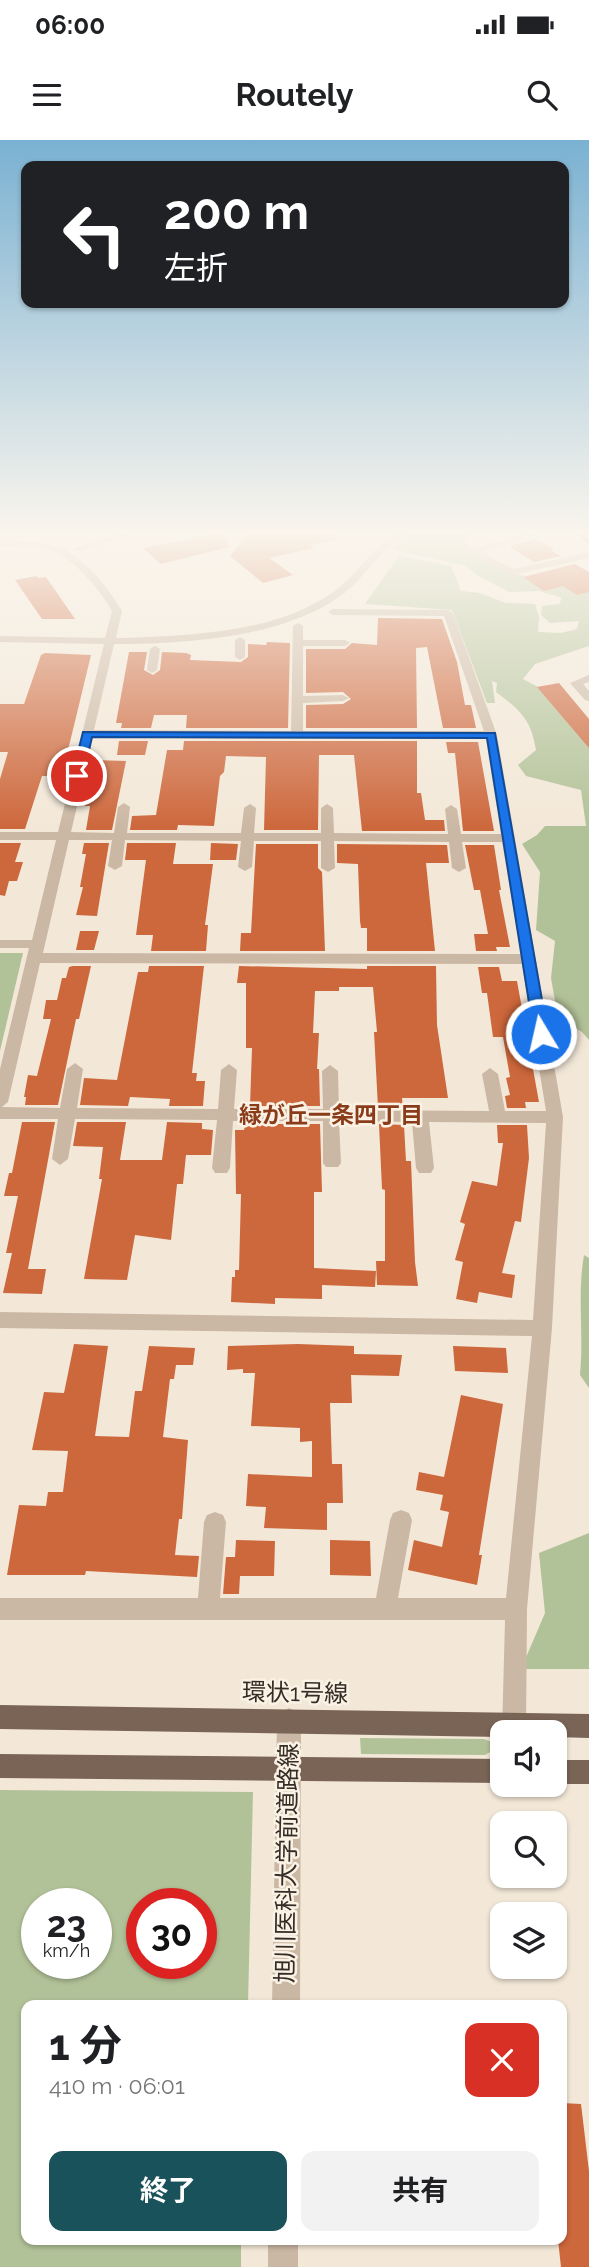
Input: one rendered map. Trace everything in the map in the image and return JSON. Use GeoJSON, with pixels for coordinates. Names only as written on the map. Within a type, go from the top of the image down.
{"type":"FeatureCollection","features":[{"type":"Feature","properties":{"kind":"main road","name":"環状1号線"},"geometry":{"type":"LineString","coordinates":[[0,1717],[289,1720],[490,1727]]}},
{"type":"Feature","properties":{"kind":"main road","name":"環状1号線"},"geometry":{"type":"LineString","coordinates":[[567,1727],[589,1726]]}},
{"type":"Feature","properties":{"kind":"main road"},"geometry":{"type":"LineString","coordinates":[[0,1766],[490,1771]]}},
{"type":"Feature","properties":{"kind":"main road"},"geometry":{"type":"LineString","coordinates":[[567,1772],[589,1772]]}},
{"type":"Feature","properties":{"kind":"street"},"geometry":{"type":"LineString","coordinates":[[0,1102],[112,630]]}},
{"type":"Feature","properties":{"kind":"street"},"geometry":{"type":"LineString","coordinates":[[0,639],[110,640],[230,634],[243,630]]}},
{"type":"Feature","properties":{"kind":"street"},"geometry":{"type":"LineString","coordinates":[[297,735],[298,630]]}},
{"type":"Feature","properties":{"kind":"street"},"geometry":{"type":"LineString","coordinates":[[455,630],[491,735],[555,1117],[542,1328],[516,1609],[514,1720]]}},
{"type":"Feature","properties":{"kind":"street"},"geometry":{"type":"LineString","coordinates":[[240,640],[240,657]]}},
{"type":"Feature","properties":{"kind":"street"},"geometry":{"type":"LineString","coordinates":[[298,643],[345,643]]}},
{"type":"Feature","properties":{"kind":"street"},"geometry":{"type":"LineString","coordinates":[[152,670],[155,649]]}},
{"type":"Feature","properties":{"kind":"street"},"geometry":{"type":"LineString","coordinates":[[589,678],[576,683],[589,698]]}},
{"type":"Feature","properties":{"kind":"street"},"geometry":{"type":"LineString","coordinates":[[297,699],[343,698]]}},
{"type":"Feature","properties":{"kind":"street"},"geometry":{"type":"LineString","coordinates":[[87,734],[491,735]]}},
{"type":"Feature","properties":{"kind":"street"},"geometry":{"type":"LineString","coordinates":[[115,866],[124,807]]}},
{"type":"Feature","properties":{"kind":"street"},"geometry":{"type":"LineString","coordinates":[[246,867],[250,808]]}},
{"type":"Feature","properties":{"kind":"street"},"geometry":{"type":"LineString","coordinates":[[327,808],[328,868]]}},
{"type":"Feature","properties":{"kind":"street"},"geometry":{"type":"LineString","coordinates":[[451,808],[459,868]]}},
{"type":"Feature","properties":{"kind":"street"},"geometry":{"type":"LineString","coordinates":[[0,836],[509,838]]}},
{"type":"Feature","properties":{"kind":"street"},"geometry":{"type":"LineString","coordinates":[[0,943],[36,951],[529,959]]}},
{"type":"Feature","properties":{"kind":"street"},"geometry":{"type":"LineString","coordinates":[[60,1159],[75,1069]]}},
{"type":"Feature","properties":{"kind":"street"},"geometry":{"type":"LineString","coordinates":[[221,1168],[229,1070]]}},
{"type":"Feature","properties":{"kind":"street"},"geometry":{"type":"LineString","coordinates":[[330,1071],[332,1163]]}},
{"type":"Feature","properties":{"kind":"street"},"geometry":{"type":"LineString","coordinates":[[491,1074],[498,1118]]}},
{"type":"Feature","properties":{"kind":"street"},"geometry":{"type":"LineString","coordinates":[[0,1113],[555,1117]]}},
{"type":"Feature","properties":{"kind":"street"},"geometry":{"type":"LineString","coordinates":[[419,1117],[425,1168]]}},
{"type":"Feature","properties":{"kind":"street"},"geometry":{"type":"LineString","coordinates":[[0,1320],[542,1328]]}},
{"type":"Feature","properties":{"kind":"street"},"geometry":{"type":"LineString","coordinates":[[385,1608],[401,1520]]}},
{"type":"Feature","properties":{"kind":"street"},"geometry":{"type":"LineString","coordinates":[[208,1611],[215,1522]]}},
{"type":"Feature","properties":{"kind":"street"},"geometry":{"type":"LineString","coordinates":[[0,1609],[516,1609]]}},
{"type":"Feature","properties":{"kind":"street","name":"旭川医科大学前道路線"},"geometry":{"type":"LineString","coordinates":[[286,2000],[289,1720]]}},
{"type":"Feature","properties":{"kind":"street"},"geometry":{"type":"LineString","coordinates":[[283,2245],[283,2267]]}},
{"type":"Feature","properties":{"kind":"green space"},"geometry":{"type":"Polygon","coordinates":[[[460,630],[538,630],[561,633],[589,630],[589,646],[535,664],[523,679],[551,694],[589,741],[589,1040],[582,1032],[558,1018],[551,978],[555,941],[536,930],[540,872],[522,844],[537,835],[545,826],[586,826],[581,790],[526,776],[518,765],[536,750],[531,730],[518,710],[496,692],[497,683],[492,681],[495,703],[487,703],[460,630]]]}},
{"type":"Feature","properties":{"kind":"green space"},"geometry":{"type":"Polygon","coordinates":[[[0,953],[23,953],[0,1051],[0,953]]]}},
{"type":"Feature","properties":{"kind":"green space"},"geometry":{"type":"Polygon","coordinates":[[[584,1255],[589,1258],[589,1388],[580,1375],[584,1255]]]}},
{"type":"Feature","properties":{"kind":"green space"},"geometry":{"type":"Polygon","coordinates":[[[589,1533],[589,1669],[521,1669],[545,1613],[539,1553],[589,1533]]]}},
{"type":"Feature","properties":{"kind":"green space"},"geometry":{"type":"Polygon","coordinates":[[[360,1738],[490,1741],[490,1752],[485,1755],[361,1754],[360,1738]]]}},
{"type":"Feature","properties":{"kind":"green space"},"geometry":{"type":"Polygon","coordinates":[[[0,1790],[253,1792],[248,2000],[21,2000],[21,2245],[241,2245],[241,2267],[0,2267],[0,1790]]]}},
{"type":"Feature","properties":{"kind":"building"},"geometry":{"type":"Polygon","coordinates":[[[378,630],[446,630],[457,662],[465,705],[471,705],[476,728],[443,728],[427,647],[416,648],[417,728],[306,728],[306,705],[343,704],[351,699],[343,692],[306,693],[306,649],[345,649],[352,643],[377,645],[378,630]]]}},
{"type":"Feature","properties":{"kind":"building"},"geometry":{"type":"Polygon","coordinates":[[[267,642],[290,643],[288,728],[186,728],[187,715],[154,715],[151,728],[121,728],[122,723],[116,723],[129,652],[147,652],[144,670],[153,675],[160,670],[162,652],[186,653],[191,655],[190,660],[241,662],[248,657],[248,644],[266,645],[267,642]]]}},
{"type":"Feature","properties":{"kind":"building"},"geometry":{"type":"Polygon","coordinates":[[[41,655],[91,655],[70,742],[60,776],[42,776],[25,829],[0,829],[0,779],[8,752],[0,752],[0,704],[24,704],[41,655]]]}},
{"type":"Feature","properties":{"kind":"building"},"geometry":{"type":"Polygon","coordinates":[[[559,683],[589,719],[589,748],[537,687],[559,683]]]}},
{"type":"Feature","properties":{"kind":"building"},"geometry":{"type":"Polygon","coordinates":[[[119,741],[148,741],[145,755],[117,755],[119,741]]]}},
{"type":"Feature","properties":{"kind":"building"},"geometry":{"type":"Polygon","coordinates":[[[184,741],[417,741],[417,793],[421,793],[425,820],[444,820],[445,831],[362,831],[354,755],[319,755],[318,830],[264,830],[266,757],[226,756],[224,772],[220,776],[214,826],[178,825],[177,830],[130,830],[132,816],[156,815],[167,750],[183,750],[184,741]]]}},
{"type":"Feature","properties":{"kind":"building"},"geometry":{"type":"Polygon","coordinates":[[[446,742],[478,742],[494,831],[463,831],[455,753],[448,753],[446,742]]]}},
{"type":"Feature","properties":{"kind":"building"},"geometry":{"type":"Polygon","coordinates":[[[94,760],[126,761],[112,830],[86,830],[90,806],[85,806],[94,760]]]}},
{"type":"Feature","properties":{"kind":"building"},"geometry":{"type":"Polygon","coordinates":[[[0,843],[21,843],[15,862],[23,862],[17,881],[9,881],[5,896],[0,895],[0,843]]]}},
{"type":"Feature","properties":{"kind":"building"},"geometry":{"type":"Polygon","coordinates":[[[84,843],[109,843],[97,916],[76,915],[83,887],[80,887],[86,854],[82,854],[84,843]]]}},
{"type":"Feature","properties":{"kind":"building"},"geometry":{"type":"Polygon","coordinates":[[[127,843],[176,843],[173,864],[213,864],[205,925],[208,925],[206,951],[151,951],[153,935],[136,935],[146,860],[125,860],[127,843]]]}},
{"type":"Feature","properties":{"kind":"building"},"geometry":{"type":"Polygon","coordinates":[[[211,843],[238,844],[236,860],[210,860],[211,843]]]}},
{"type":"Feature","properties":{"kind":"building"},"geometry":{"type":"Polygon","coordinates":[[[256,844],[318,844],[318,868],[322,872],[325,951],[240,951],[241,933],[251,933],[256,844]]]}},
{"type":"Feature","properties":{"kind":"building"},"geometry":{"type":"Polygon","coordinates":[[[337,844],[447,845],[449,863],[426,863],[435,951],[367,951],[367,928],[361,928],[360,921],[358,864],[337,863],[337,844]]]}},
{"type":"Feature","properties":{"kind":"building"},"geometry":{"type":"Polygon","coordinates":[[[465,845],[494,845],[510,947],[496,947],[497,951],[476,951],[474,934],[488,934],[480,890],[474,890],[465,845]]]}},
{"type":"Feature","properties":{"kind":"building"},"geometry":{"type":"Polygon","coordinates":[[[80,931],[99,931],[94,950],[76,950],[80,931]]]}},
{"type":"Feature","properties":{"kind":"building"},"geometry":{"type":"Polygon","coordinates":[[[91,966],[79,1019],[76,1019],[58,1105],[25,1105],[28,1075],[37,1076],[51,1019],[43,1019],[46,1000],[57,1000],[62,978],[66,978],[69,967],[91,966]]]}},
{"type":"Feature","properties":{"kind":"building"},"geometry":{"type":"Polygon","coordinates":[[[149,966],[204,966],[192,1073],[197,1073],[196,1081],[205,1081],[203,1106],[169,1106],[170,1099],[130,1097],[128,1106],[80,1105],[84,1078],[117,1080],[138,972],[148,972],[149,966]]]}},
{"type":"Feature","properties":{"kind":"building"},"geometry":{"type":"Polygon","coordinates":[[[239,966],[367,969],[367,966],[436,966],[437,1025],[448,1098],[402,1098],[403,1108],[378,1108],[374,1032],[377,1032],[373,987],[339,987],[339,991],[315,991],[313,1033],[319,1033],[317,1069],[320,1106],[250,1106],[252,1048],[246,1048],[246,983],[237,983],[239,966]]]}},
{"type":"Feature","properties":{"kind":"building"},"geometry":{"type":"Polygon","coordinates":[[[478,967],[499,967],[502,981],[517,981],[539,1102],[525,1102],[526,1108],[507,1108],[505,1096],[510,1095],[506,1078],[510,1077],[503,1037],[493,1037],[487,993],[482,993],[478,967]]]}},
{"type":"Feature","properties":{"kind":"building"},"geometry":{"type":"Polygon","coordinates":[[[22,1122],[55,1122],[28,1269],[46,1269],[42,1294],[3,1293],[12,1253],[6,1253],[18,1196],[4,1196],[9,1173],[12,1173],[22,1122]]]}},
{"type":"Feature","properties":{"kind":"building"},"geometry":{"type":"Polygon","coordinates":[[[77,1122],[126,1122],[120,1160],[162,1160],[167,1122],[202,1123],[202,1129],[213,1130],[211,1155],[186,1155],[183,1184],[177,1184],[171,1240],[135,1235],[127,1280],[84,1279],[102,1179],[99,1179],[103,1147],[73,1146],[77,1122]]]}},
{"type":"Feature","properties":{"kind":"building"},"geometry":{"type":"Polygon","coordinates":[[[249,1124],[320,1124],[322,1192],[314,1192],[314,1268],[376,1271],[375,1287],[322,1285],[322,1299],[275,1298],[275,1304],[231,1302],[232,1277],[235,1277],[235,1270],[239,1270],[241,1194],[236,1194],[235,1130],[244,1130],[249,1124]]]}},
{"type":"Feature","properties":{"kind":"building"},"geometry":{"type":"Polygon","coordinates":[[[379,1124],[404,1125],[406,1161],[411,1161],[418,1286],[377,1285],[376,1261],[385,1261],[385,1190],[382,1189],[379,1124]]]}},
{"type":"Feature","properties":{"kind":"building"},"geometry":{"type":"Polygon","coordinates":[[[497,1125],[527,1125],[529,1158],[521,1222],[515,1221],[502,1273],[515,1275],[512,1298],[479,1292],[477,1303],[456,1299],[463,1262],[455,1260],[465,1224],[460,1222],[472,1181],[497,1186],[503,1143],[498,1143],[497,1125]]]}},
{"type":"Feature","properties":{"kind":"building"},"geometry":{"type":"Polygon","coordinates":[[[74,1344],[108,1346],[95,1436],[129,1437],[135,1391],[142,1391],[149,1346],[195,1348],[193,1365],[176,1365],[174,1379],[170,1379],[163,1437],[188,1440],[182,1519],[179,1519],[175,1555],[199,1556],[197,1577],[86,1571],[85,1575],[7,1575],[19,1505],[46,1506],[48,1492],[63,1492],[68,1451],[32,1450],[44,1392],[64,1393],[74,1344]]]}},
{"type":"Feature","properties":{"kind":"building"},"geometry":{"type":"Polygon","coordinates":[[[228,1346],[354,1346],[354,1354],[402,1355],[399,1376],[351,1375],[352,1403],[330,1403],[332,1464],[342,1464],[343,1503],[327,1503],[327,1530],[264,1528],[266,1507],[246,1506],[248,1474],[312,1477],[312,1441],[300,1442],[300,1428],[251,1426],[255,1373],[243,1373],[243,1369],[227,1370],[228,1346]]]}},
{"type":"Feature","properties":{"kind":"building"},"geometry":{"type":"Polygon","coordinates":[[[453,1346],[506,1348],[508,1373],[455,1371],[453,1346]]]}},
{"type":"Feature","properties":{"kind":"building"},"geometry":{"type":"Polygon","coordinates":[[[461,1395],[503,1404],[479,1555],[482,1555],[477,1585],[408,1570],[414,1540],[442,1547],[449,1512],[440,1510],[443,1495],[416,1490],[419,1472],[444,1477],[461,1395]]]}},
{"type":"Feature","properties":{"kind":"building"},"geometry":{"type":"Polygon","coordinates":[[[236,1540],[275,1541],[274,1576],[240,1576],[239,1594],[223,1594],[226,1557],[235,1557],[236,1540]]]}},
{"type":"Feature","properties":{"kind":"building"},"geometry":{"type":"Polygon","coordinates":[[[330,1540],[370,1541],[371,1576],[330,1575],[330,1540]]]}},
{"type":"Feature","properties":{"kind":"building"},"geometry":{"type":"Polygon","coordinates":[[[567,2103],[581,2104],[589,2171],[589,2267],[561,2267],[559,2245],[567,2245],[567,2103]]]}},
{"type":"Feature","properties":{"kind":"district","name":"緑が丘一条四丁目"},"geometry":{"type":"Point","coordinates":[331,1115]}},
{"type":"Feature","properties":{"kind":"route"},"geometry":{"type":"LineString","coordinates":[[77,776],[87,734],[491,735],[541,1034]]}}]}
